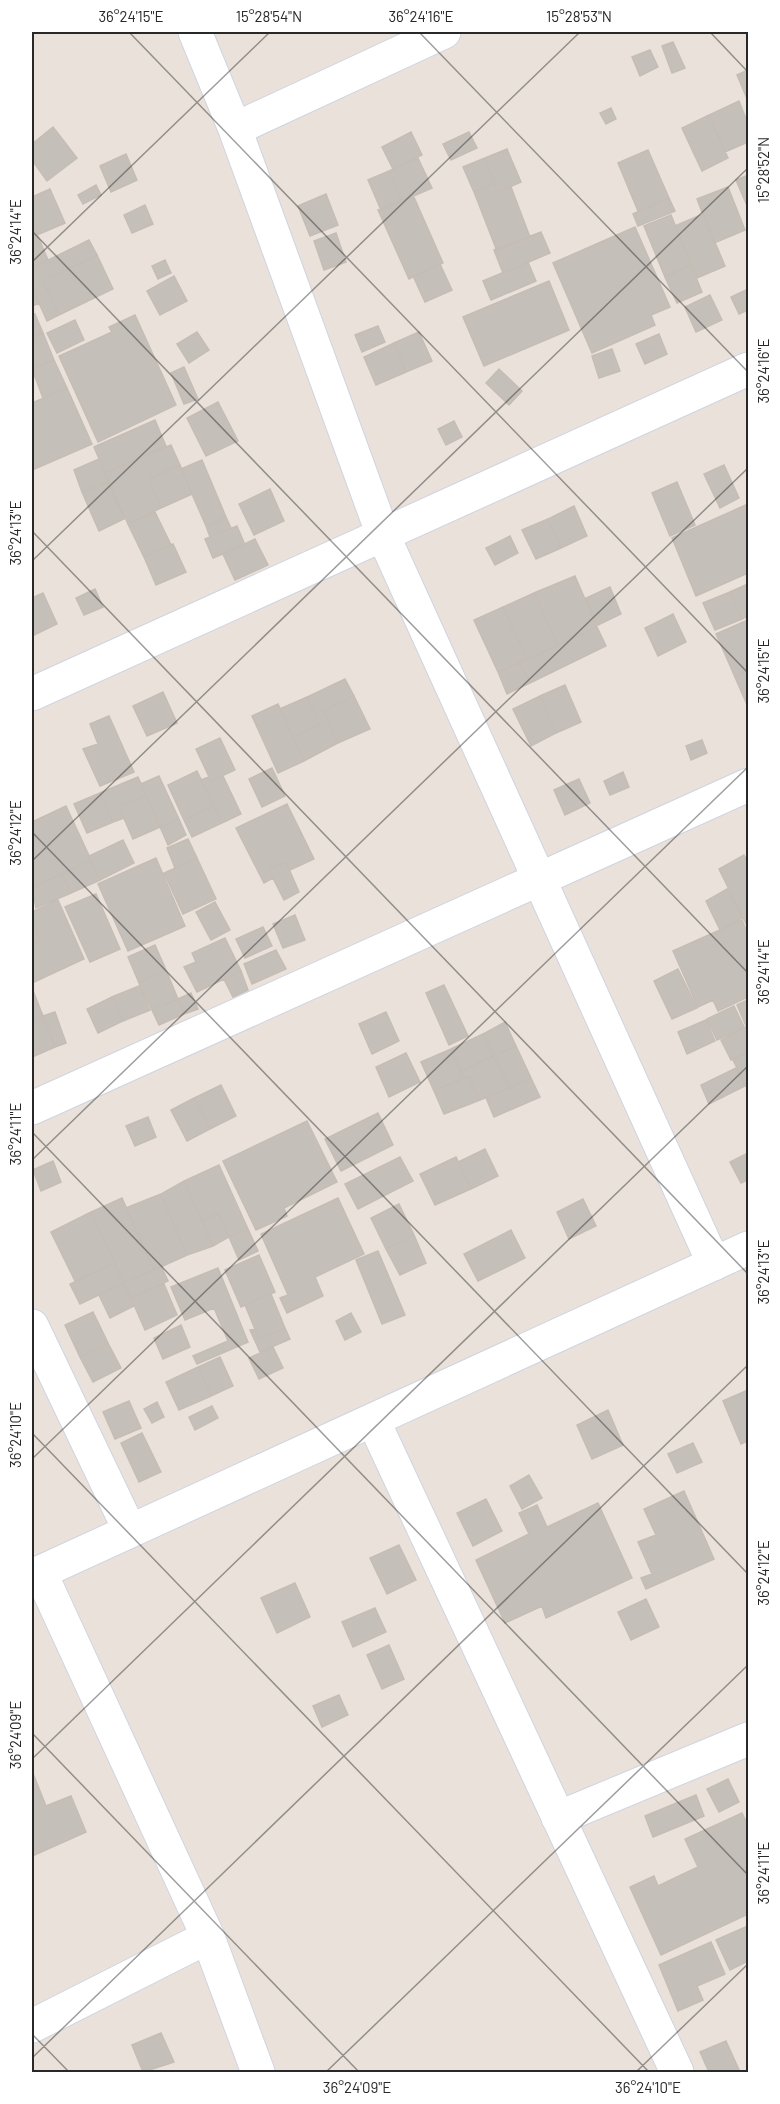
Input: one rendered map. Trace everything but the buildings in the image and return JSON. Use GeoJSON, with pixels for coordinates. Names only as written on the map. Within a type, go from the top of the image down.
{"type":"FeatureCollection","features":[{"type":"Feature","properties":{"kind":"street"},"geometry":{"type":"LineString","coordinates":[[195,32],[234,129],[382,535],[714,1264]]}},
{"type":"Feature","properties":{"kind":"street"},"geometry":{"type":"LineString","coordinates":[[234,129],[444,32]]}},
{"type":"Feature","properties":{"kind":"street"},"geometry":{"type":"LineString","coordinates":[[32,694],[748,369]]}},
{"type":"Feature","properties":{"kind":"street"},"geometry":{"type":"LineString","coordinates":[[32,1108],[748,785]]}},
{"type":"Feature","properties":{"kind":"street"},"geometry":{"type":"LineString","coordinates":[[258,2073],[207,1937],[36,1574],[748,1248]]}},
{"type":"Feature","properties":{"kind":"street"},"geometry":{"type":"LineString","coordinates":[[32,1326],[130,1531]]}},
{"type":"Feature","properties":{"kind":"street"},"geometry":{"type":"LineString","coordinates":[[373,1420],[677,2073]]}},
{"type":"Feature","properties":{"kind":"street"},"geometry":{"type":"LineString","coordinates":[[558,1818],[748,1739]]}},
{"type":"Feature","properties":{"kind":"street"},"geometry":{"type":"LineString","coordinates":[[32,2026],[207,1937]]}}]}
